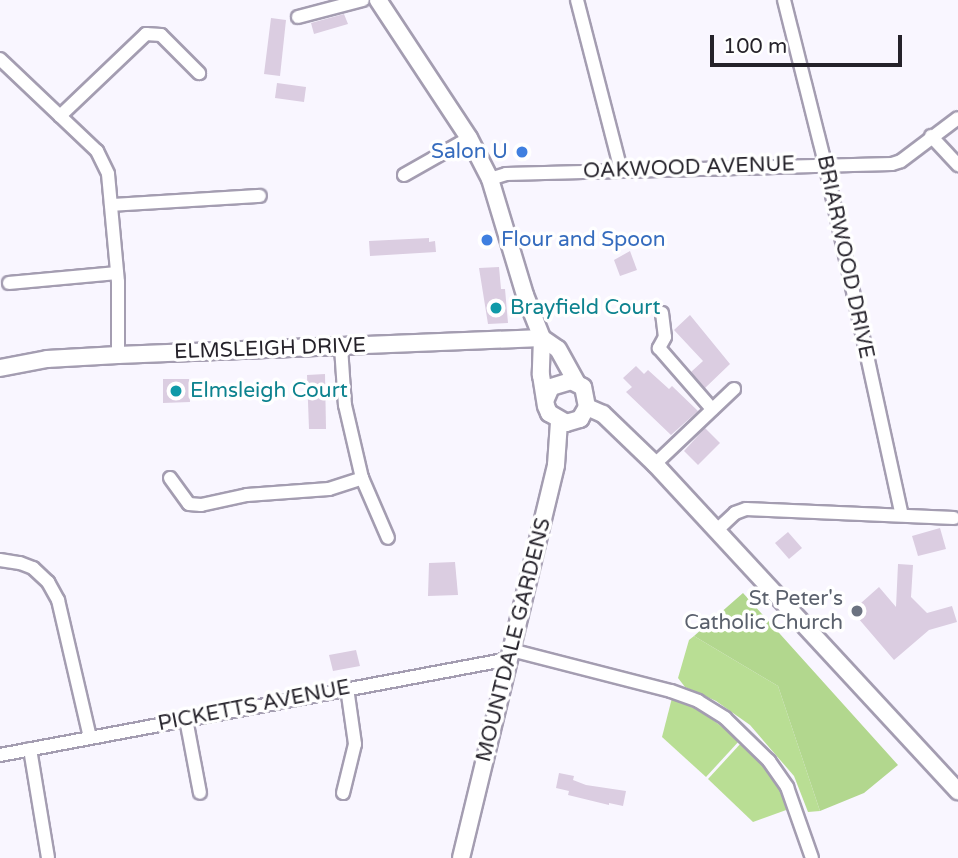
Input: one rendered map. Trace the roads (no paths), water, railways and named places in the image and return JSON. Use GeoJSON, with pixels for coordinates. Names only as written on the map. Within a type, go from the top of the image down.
{"type":"FeatureCollection","features":[{"type":"Feature","properties":{"kind":"street"},"geometry":{"type":"LineString","coordinates":[[298,17],[363,0]]}},
{"type":"Feature","properties":{"kind":"street"},"geometry":{"type":"LineString","coordinates":[[378,0],[468,138],[490,179],[525,295],[542,338],[541,375],[549,413],[559,422],[580,419],[587,407],[587,393],[577,383],[558,349],[542,338]]}},
{"type":"Feature","properties":{"kind":"street"},"geometry":{"type":"LineString","coordinates":[[577,0],[621,170]]}},
{"type":"Feature","properties":{"kind":"street","name":"BRIARWOOD DRIVE"},"geometry":{"type":"LineString","coordinates":[[784,0],[825,163],[902,515]]}},
{"type":"Feature","properties":{"kind":"street"},"geometry":{"type":"LineString","coordinates":[[60,116],[146,34],[161,34],[200,73]]}},
{"type":"Feature","properties":{"kind":"street"},"geometry":{"type":"LineString","coordinates":[[0,59],[97,150],[108,174],[117,273],[118,355]]}},
{"type":"Feature","properties":{"kind":"street","name":"OAKWOOD AVENUE"},"geometry":{"type":"LineString","coordinates":[[490,179],[506,174],[825,163],[892,164],[901,161],[958,118]]}},
{"type":"Feature","properties":{"kind":"street"},"geometry":{"type":"LineString","coordinates":[[931,136],[958,165]]}},
{"type":"Feature","properties":{"kind":"street"},"geometry":{"type":"LineString","coordinates":[[404,176],[468,138]]}},
{"type":"Feature","properties":{"kind":"street"},"geometry":{"type":"LineString","coordinates":[[111,205],[260,196]]}},
{"type":"Feature","properties":{"kind":"street"},"geometry":{"type":"LineString","coordinates":[[9,283],[117,273]]}},
{"type":"Feature","properties":{"kind":"street"},"geometry":{"type":"LineString","coordinates":[[662,313],[665,337],[659,348],[712,409]]}},
{"type":"Feature","properties":{"kind":"street","name":"ELMSLEIGH DRIVE"},"geometry":{"type":"LineString","coordinates":[[0,368],[47,359],[118,355],[542,338]]}},
{"type":"Feature","properties":{"kind":"street"},"geometry":{"type":"LineString","coordinates":[[341,347],[345,405],[362,478],[388,538]]}},
{"type":"Feature","properties":{"kind":"street"},"geometry":{"type":"LineString","coordinates":[[546,399],[557,383],[577,383]]}},
{"type":"Feature","properties":{"kind":"street"},"geometry":{"type":"LineString","coordinates":[[655,464],[734,388]]}},
{"type":"Feature","properties":{"kind":"street"},"geometry":{"type":"LineString","coordinates":[[587,407],[603,414],[655,464],[958,791]]}},
{"type":"Feature","properties":{"kind":"street","name":"MOUNTDALE GARDENS"},"geometry":{"type":"LineString","coordinates":[[461,858],[556,465],[559,422]]}},
{"type":"Feature","properties":{"kind":"street"},"geometry":{"type":"LineString","coordinates":[[170,478],[189,505],[201,505],[247,495],[329,489],[362,478]]}},
{"type":"Feature","properties":{"kind":"street"},"geometry":{"type":"LineString","coordinates":[[717,530],[735,513],[746,509],[954,518]]}},
{"type":"Feature","properties":{"kind":"street"},"geometry":{"type":"LineString","coordinates":[[0,561],[20,562],[33,568],[48,582],[58,600],[90,737]]}},
{"type":"Feature","properties":{"kind":"street"},"geometry":{"type":"LineString","coordinates":[[510,654],[671,691],[698,701],[725,718],[769,761],[787,787],[812,858]]}},
{"type":"Feature","properties":{"kind":"street","name":"PICKETTS AVENUE"},"geometry":{"type":"LineString","coordinates":[[0,755],[510,654]]}},
{"type":"Feature","properties":{"kind":"street"},"geometry":{"type":"LineString","coordinates":[[343,793],[355,744],[347,688]]}},
{"type":"Feature","properties":{"kind":"street"},"geometry":{"type":"LineString","coordinates":[[186,719],[200,793]]}},
{"type":"Feature","properties":{"kind":"street"},"geometry":{"type":"LineString","coordinates":[[30,749],[48,858]]}},
{"type":"Feature","properties":{"kind":"place","name":"Salon U"},"geometry":{"type":"Point","coordinates":[522,152]}},
{"type":"Feature","properties":{"kind":"place","name":"Flour and Spoon"},"geometry":{"type":"Point","coordinates":[487,240]}},
{"type":"Feature","properties":{"kind":"place","name":"Brayfield Court"},"geometry":{"type":"Point","coordinates":[496,308]}},
{"type":"Feature","properties":{"kind":"place","name":"Elmsleigh Court"},"geometry":{"type":"Point","coordinates":[176,391]}},
{"type":"Feature","properties":{"kind":"place","name":"St Peter's Catholic Church"},"geometry":{"type":"Point","coordinates":[857,611]}}]}
